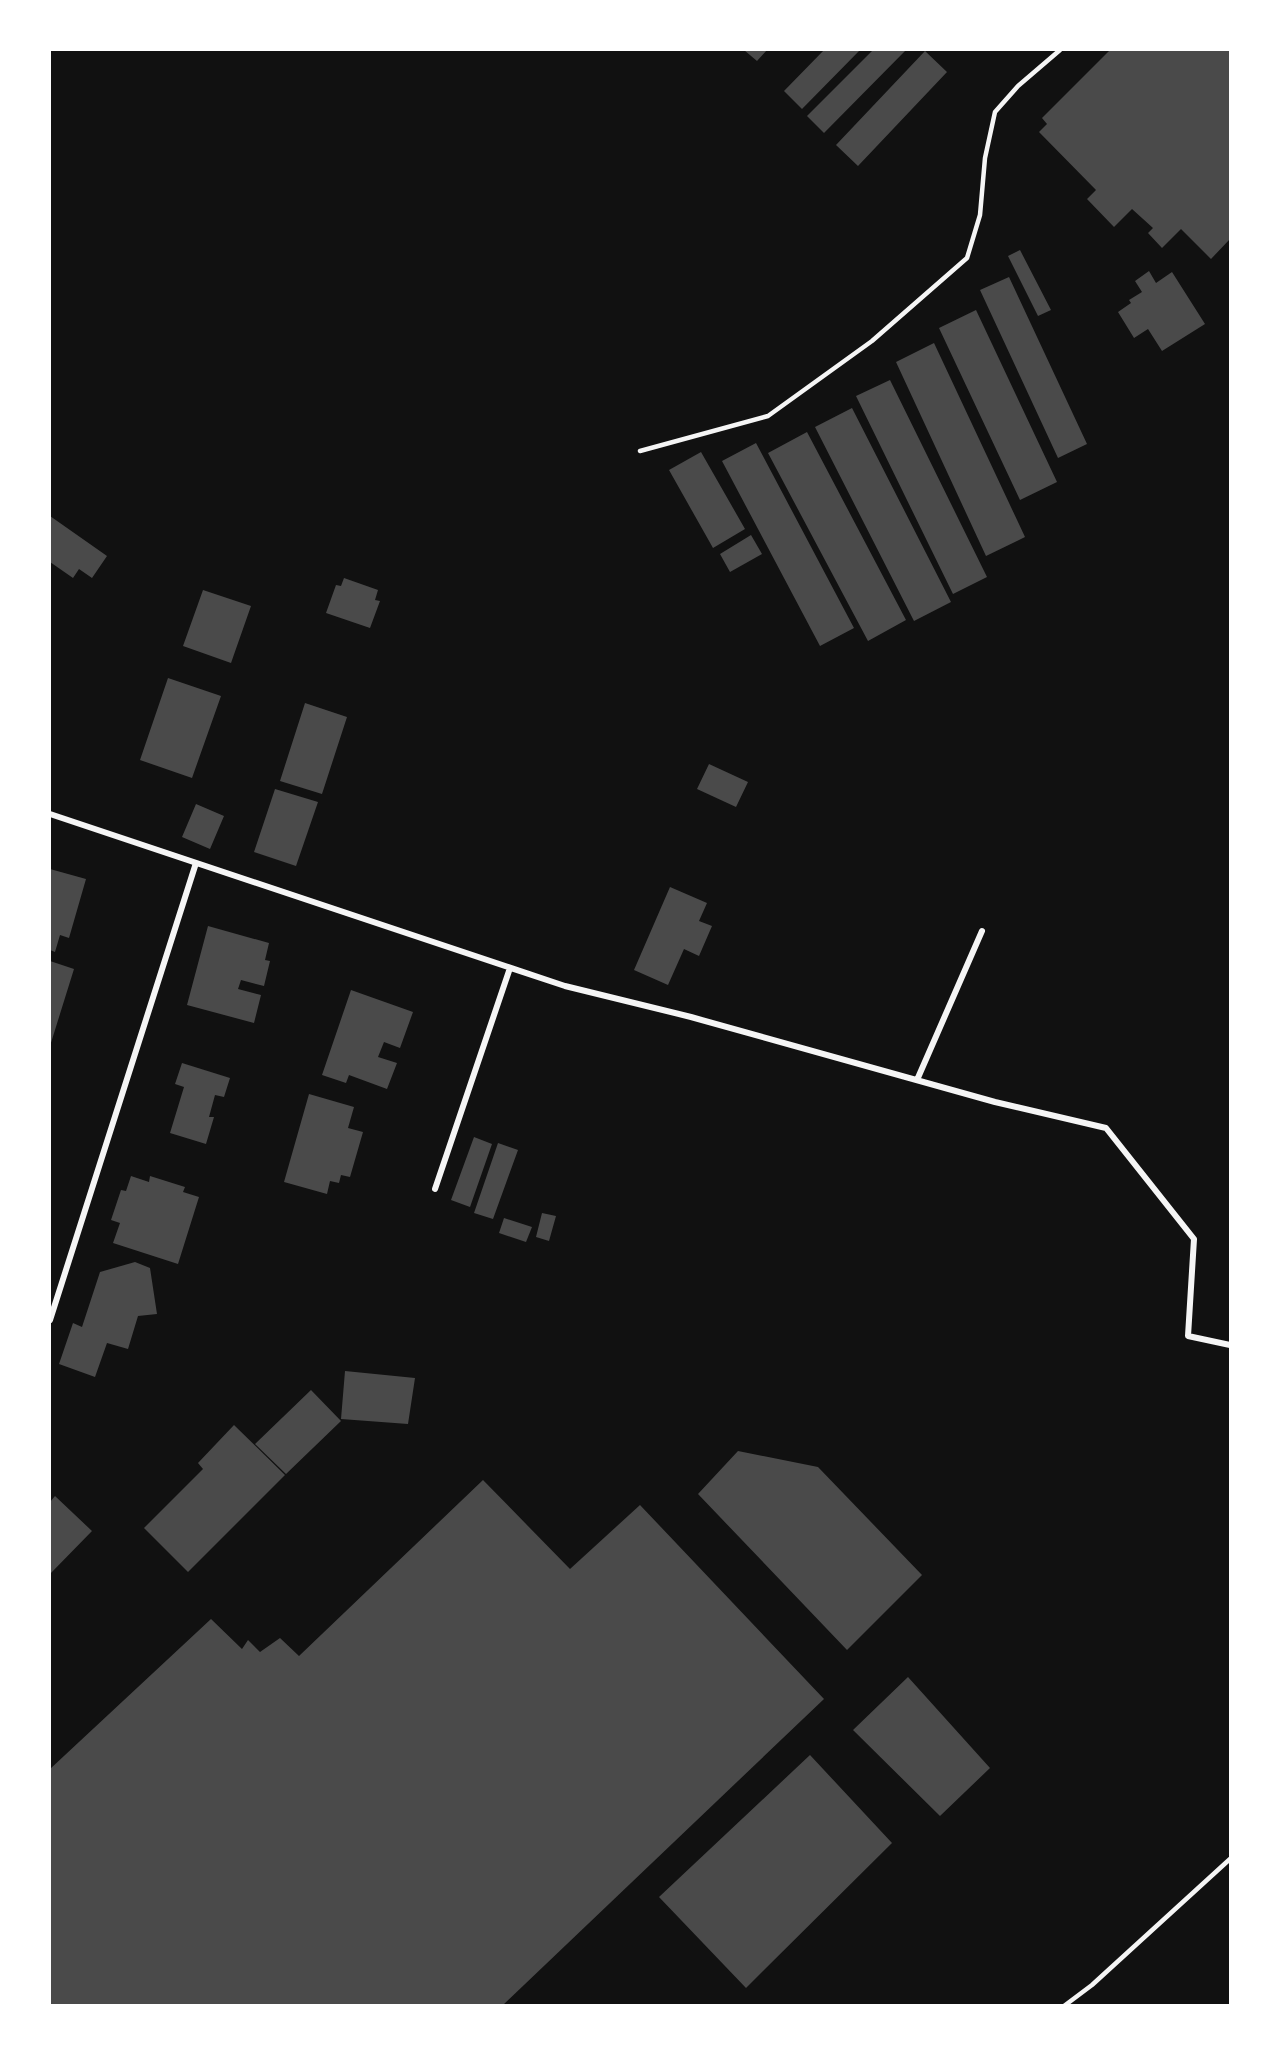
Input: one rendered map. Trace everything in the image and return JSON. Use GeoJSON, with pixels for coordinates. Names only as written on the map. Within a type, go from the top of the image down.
{"type":"FeatureCollection","features":[{"type":"Feature","properties":{"kind":"street"},"geometry":{"type":"LineString","coordinates":[[50,814],[565,986],[690,1017],[995,1102],[1106,1128],[1194,1239],[1188,1336],[1230,1345]]}},
{"type":"Feature","properties":{"kind":"street"},"geometry":{"type":"LineString","coordinates":[[50,1320],[196,863]]}},
{"type":"Feature","properties":{"kind":"street"},"geometry":{"type":"LineString","coordinates":[[917,1080],[981,931]]}},
{"type":"Feature","properties":{"kind":"street"},"geometry":{"type":"LineString","coordinates":[[435,1189],[510,968]]}},
{"type":"Feature","properties":{"kind":"lane"},"geometry":{"type":"LineString","coordinates":[[640,451],[768,416],[872,341],[967,258],[980,215],[985,158],[995,112],[1018,86],[1060,50]]}},
{"type":"Feature","properties":{"kind":"lane"},"geometry":{"type":"LineString","coordinates":[[1064,2006],[1092,1985],[1230,1859]]}},
{"type":"Feature","properties":{"kind":"building"},"geometry":{"type":"Polygon","coordinates":[[[744,50],[767,50],[757,61],[744,50]]]}},
{"type":"Feature","properties":{"kind":"building"},"geometry":{"type":"Polygon","coordinates":[[[824,50],[860,50],[802,109],[784,91],[824,50]]]}},
{"type":"Feature","properties":{"kind":"building"},"geometry":{"type":"Polygon","coordinates":[[[873,50],[906,50],[824,133],[807,116],[873,50]]]}},
{"type":"Feature","properties":{"kind":"building"},"geometry":{"type":"Polygon","coordinates":[[[1110,50],[1230,50],[1230,239],[1211,259],[1181,229],[1162,248],[1148,233],[1153,228],[1132,209],[1114,227],[1087,199],[1096,190],[1039,132],[1047,124],[1042,118],[1110,50]]]}},
{"type":"Feature","properties":{"kind":"building"},"geometry":{"type":"Polygon","coordinates":[[[925,51],[947,72],[858,166],[836,145],[925,51]]]}},
{"type":"Feature","properties":{"kind":"building"},"geometry":{"type":"Polygon","coordinates":[[[1020,250],[1051,310],[1038,316],[1008,256],[1020,250]]]}},
{"type":"Feature","properties":{"kind":"building"},"geometry":{"type":"Polygon","coordinates":[[[1149,271],[1156,283],[1172,272],[1205,324],[1162,351],[1148,329],[1134,338],[1118,312],[1131,303],[1129,300],[1142,292],[1135,281],[1149,271]]]}},
{"type":"Feature","properties":{"kind":"building"},"geometry":{"type":"Polygon","coordinates":[[[1009,277],[1087,444],[1058,458],[980,290],[1009,277]]]}},
{"type":"Feature","properties":{"kind":"building"},"geometry":{"type":"Polygon","coordinates":[[[976,310],[1057,482],[1020,500],[939,328],[976,310]]]}},
{"type":"Feature","properties":{"kind":"building"},"geometry":{"type":"Polygon","coordinates":[[[934,343],[1025,537],[986,556],[896,362],[934,343]]]}},
{"type":"Feature","properties":{"kind":"building"},"geometry":{"type":"Polygon","coordinates":[[[890,380],[987,577],[953,594],[856,396],[890,380]]]}},
{"type":"Feature","properties":{"kind":"building"},"geometry":{"type":"Polygon","coordinates":[[[852,408],[951,602],[914,621],[815,427],[852,408]]]}},
{"type":"Feature","properties":{"kind":"building"},"geometry":{"type":"Polygon","coordinates":[[[807,432],[906,620],[868,641],[768,453],[807,432]]]}},
{"type":"Feature","properties":{"kind":"building"},"geometry":{"type":"Polygon","coordinates":[[[756,443],[854,628],[820,646],[722,461],[756,443]]]}},
{"type":"Feature","properties":{"kind":"building"},"geometry":{"type":"Polygon","coordinates":[[[701,452],[745,529],[713,548],[669,470],[701,452]]]}},
{"type":"Feature","properties":{"kind":"building"},"geometry":{"type":"Polygon","coordinates":[[[50,516],[107,556],[92,578],[79,569],[73,578],[50,562],[50,516]]]}},
{"type":"Feature","properties":{"kind":"building"},"geometry":{"type":"Polygon","coordinates":[[[751,535],[762,554],[730,572],[720,554],[751,535]]]}},
{"type":"Feature","properties":{"kind":"building"},"geometry":{"type":"Polygon","coordinates":[[[344,578],[378,590],[375,600],[380,601],[370,628],[326,613],[336,585],[341,586],[344,578]]]}},
{"type":"Feature","properties":{"kind":"building"},"geometry":{"type":"Polygon","coordinates":[[[203,590],[251,606],[231,663],[183,646],[203,590]]]}},
{"type":"Feature","properties":{"kind":"building"},"geometry":{"type":"Polygon","coordinates":[[[168,678],[221,696],[192,778],[140,760],[168,678]]]}},
{"type":"Feature","properties":{"kind":"building"},"geometry":{"type":"Polygon","coordinates":[[[305,703],[347,717],[322,794],[280,781],[305,703]]]}},
{"type":"Feature","properties":{"kind":"building"},"geometry":{"type":"Polygon","coordinates":[[[709,764],[748,782],[736,807],[697,789],[709,764]]]}},
{"type":"Feature","properties":{"kind":"building"},"geometry":{"type":"Polygon","coordinates":[[[275,789],[318,802],[296,866],[254,852],[275,789]]]}},
{"type":"Feature","properties":{"kind":"building"},"geometry":{"type":"Polygon","coordinates":[[[196,804],[224,816],[210,849],[182,837],[196,804]]]}},
{"type":"Feature","properties":{"kind":"building"},"geometry":{"type":"Polygon","coordinates":[[[50,869],[86,879],[69,938],[60,935],[55,952],[50,950],[50,869]]]}},
{"type":"Feature","properties":{"kind":"building"},"geometry":{"type":"Polygon","coordinates":[[[670,887],[707,903],[699,921],[712,926],[699,956],[684,949],[668,985],[634,970],[670,887]]]}},
{"type":"Feature","properties":{"kind":"building"},"geometry":{"type":"Polygon","coordinates":[[[208,926],[269,943],[265,960],[270,961],[264,986],[241,980],[238,989],[261,995],[254,1023],[187,1005],[208,926]]]}},
{"type":"Feature","properties":{"kind":"building"},"geometry":{"type":"Polygon","coordinates":[[[50,961],[74,969],[50,1046],[50,961]]]}},
{"type":"Feature","properties":{"kind":"building"},"geometry":{"type":"Polygon","coordinates":[[[351,990],[413,1012],[400,1048],[384,1042],[378,1057],[397,1063],[387,1089],[349,1075],[346,1083],[322,1075],[351,990]]]}},
{"type":"Feature","properties":{"kind":"building"},"geometry":{"type":"Polygon","coordinates":[[[182,1063],[230,1078],[224,1097],[215,1095],[209,1117],[214,1117],[206,1144],[170,1133],[184,1087],[175,1084],[182,1063]]]}},
{"type":"Feature","properties":{"kind":"building"},"geometry":{"type":"Polygon","coordinates":[[[309,1094],[354,1107],[348,1128],[363,1132],[350,1177],[341,1175],[339,1183],[330,1181],[327,1194],[284,1182],[309,1094]]]}},
{"type":"Feature","properties":{"kind":"building"},"geometry":{"type":"Polygon","coordinates":[[[474,1137],[492,1144],[470,1207],[451,1200],[474,1137]]]}},
{"type":"Feature","properties":{"kind":"building"},"geometry":{"type":"Polygon","coordinates":[[[498,1143],[518,1150],[493,1219],[474,1213],[498,1143]]]}},
{"type":"Feature","properties":{"kind":"building"},"geometry":{"type":"Polygon","coordinates":[[[131,1176],[149,1182],[150,1176],[185,1187],[183,1192],[199,1197],[178,1264],[113,1243],[120,1223],[111,1220],[121,1190],[126,1191],[131,1176]]]}},
{"type":"Feature","properties":{"kind":"building"},"geometry":{"type":"Polygon","coordinates":[[[542,1213],[556,1216],[549,1241],[536,1237],[542,1213]]]}},
{"type":"Feature","properties":{"kind":"building"},"geometry":{"type":"Polygon","coordinates":[[[504,1218],[532,1227],[526,1242],[499,1233],[504,1218]]]}},
{"type":"Feature","properties":{"kind":"building"},"geometry":{"type":"Polygon","coordinates":[[[135,1262],[150,1268],[157,1314],[138,1316],[128,1349],[107,1343],[95,1377],[59,1364],[73,1323],[82,1327],[100,1272],[135,1262]]]}},
{"type":"Feature","properties":{"kind":"building"},"geometry":{"type":"Polygon","coordinates":[[[345,1371],[415,1378],[408,1424],[341,1419],[345,1371]]]}},
{"type":"Feature","properties":{"kind":"building"},"geometry":{"type":"Polygon","coordinates":[[[311,1390],[341,1421],[286,1474],[255,1444],[311,1390]]]}},
{"type":"Feature","properties":{"kind":"building"},"geometry":{"type":"Polygon","coordinates":[[[234,1425],[285,1475],[188,1572],[144,1528],[203,1469],[198,1463],[234,1425]]]}},
{"type":"Feature","properties":{"kind":"building"},"geometry":{"type":"Polygon","coordinates":[[[738,1451],[818,1467],[922,1575],[847,1650],[698,1494],[738,1451]]]}},
{"type":"Feature","properties":{"kind":"building"},"geometry":{"type":"Polygon","coordinates":[[[483,1480],[570,1569],[640,1505],[824,1699],[502,2006],[50,2006],[50,1769],[211,1619],[242,1649],[248,1640],[260,1652],[280,1638],[299,1656],[483,1480]]]}},
{"type":"Feature","properties":{"kind":"building"},"geometry":{"type":"Polygon","coordinates":[[[55,1496],[92,1531],[50,1574],[50,1502],[55,1496]]]}},
{"type":"Feature","properties":{"kind":"building"},"geometry":{"type":"Polygon","coordinates":[[[908,1677],[990,1768],[940,1816],[853,1730],[908,1677]]]}},
{"type":"Feature","properties":{"kind":"building"},"geometry":{"type":"Polygon","coordinates":[[[810,1755],[892,1843],[746,1988],[659,1897],[810,1755]]]}}]}
